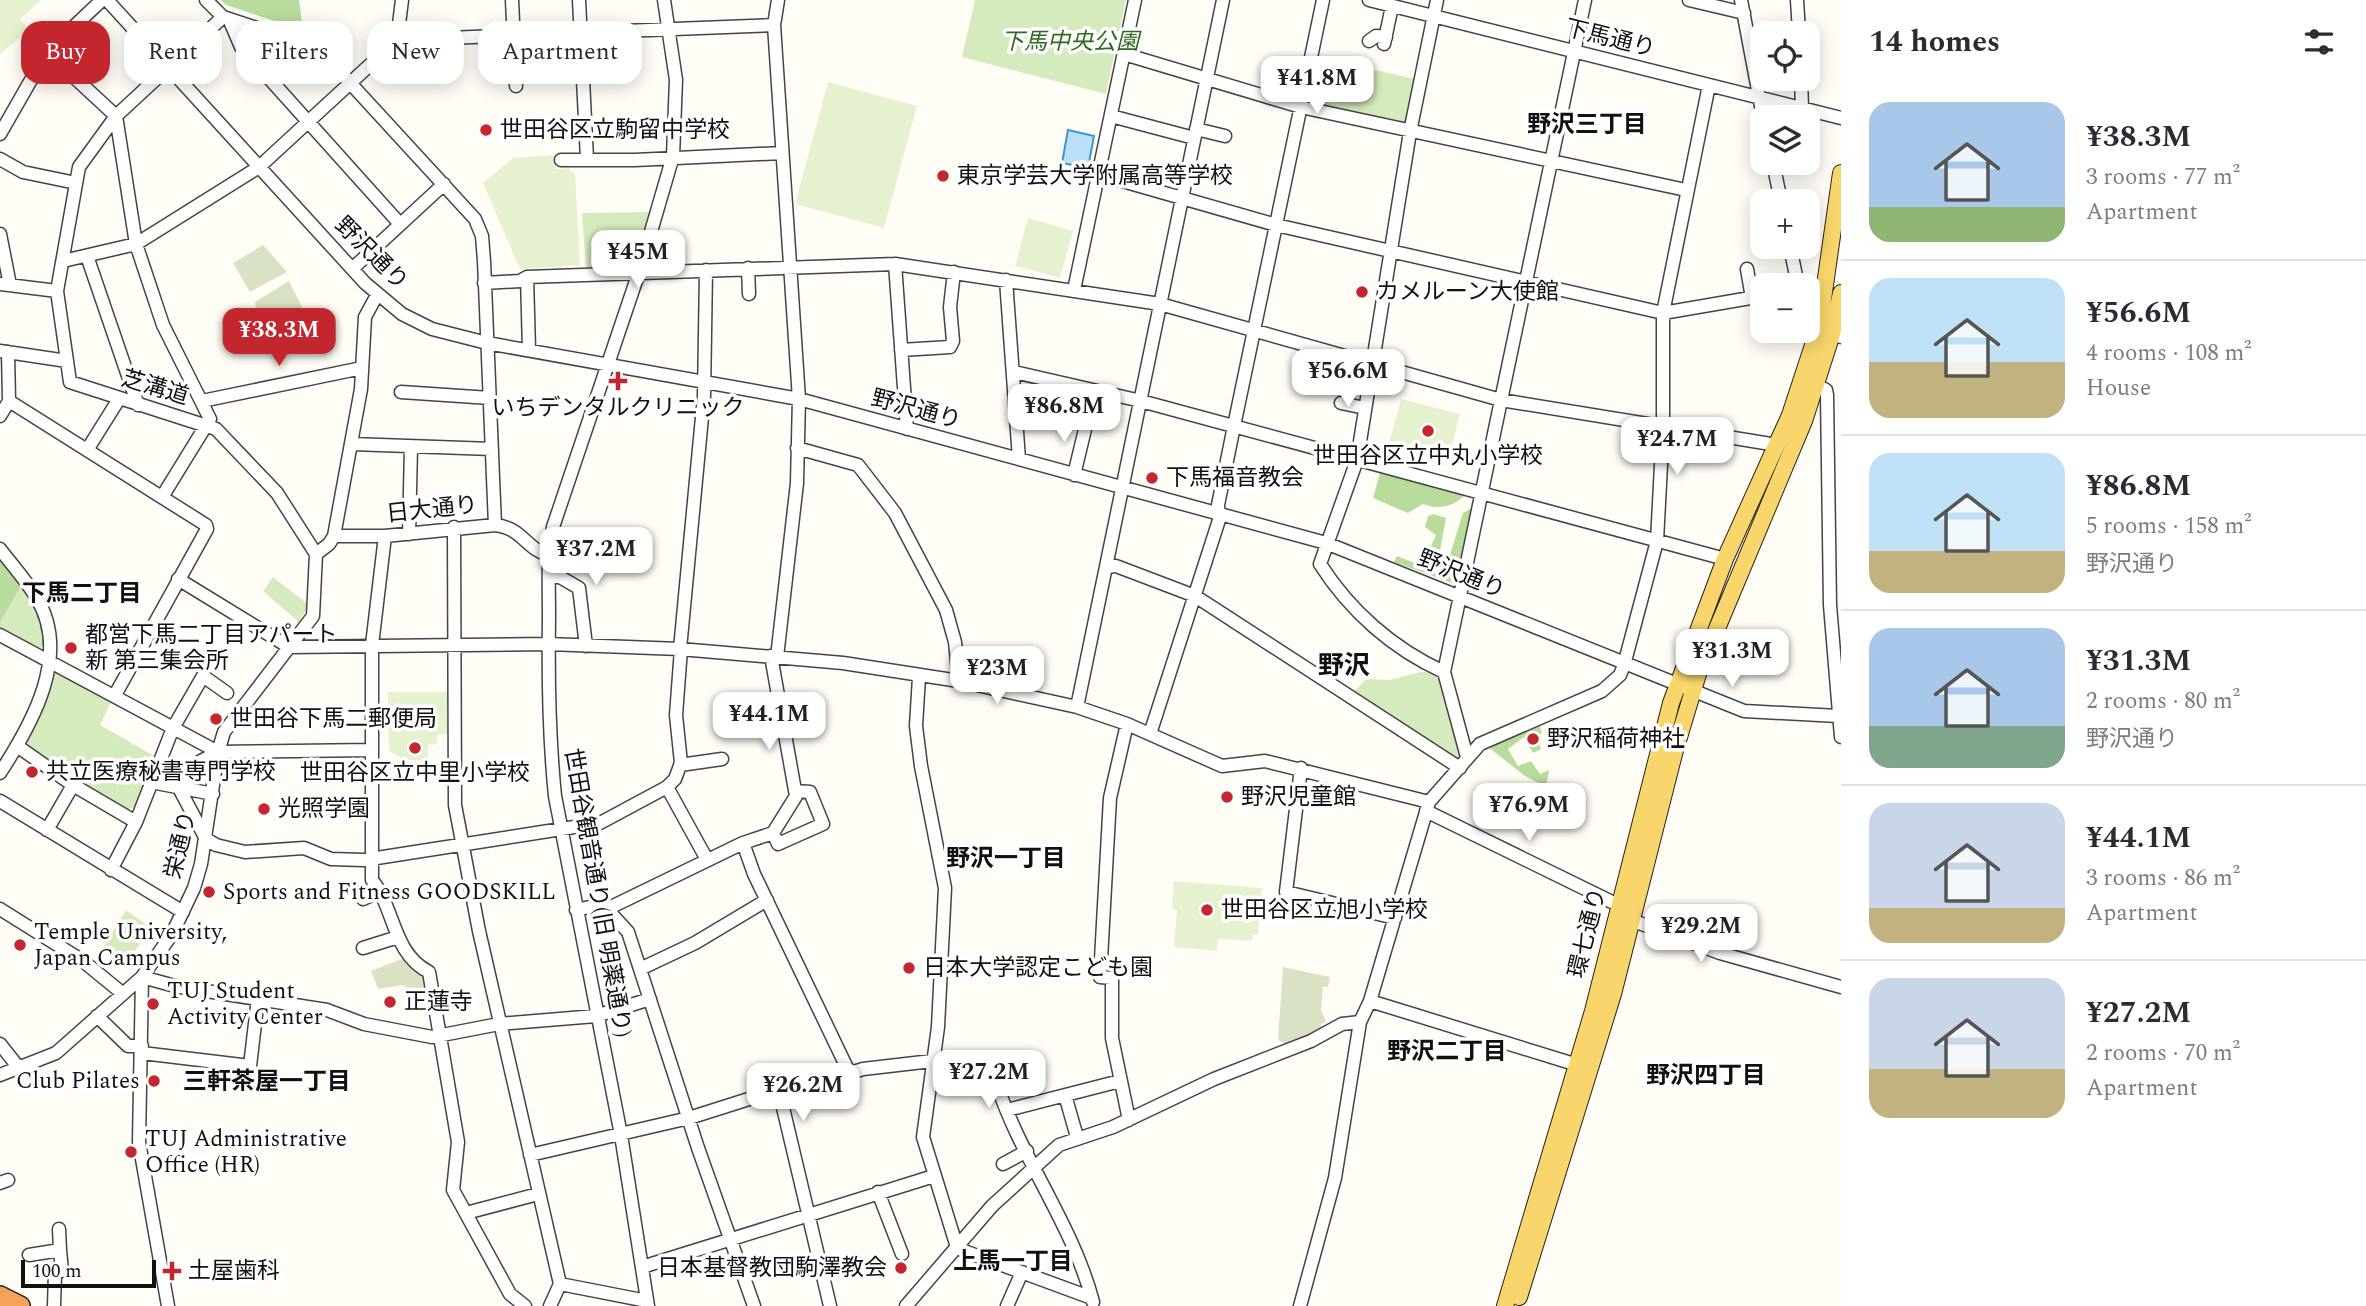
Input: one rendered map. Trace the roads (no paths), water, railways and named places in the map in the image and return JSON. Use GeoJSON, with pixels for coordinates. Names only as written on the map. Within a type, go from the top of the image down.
{"type":"FeatureCollection","features":[{"type":"Feature","properties":{"kind":"highway"},"geometry":{"type":"LineString","coordinates":[[0,1296],[20,1306]]}},
{"type":"Feature","properties":{"kind":"main road","name":"環七通り"},"geometry":{"type":"LineString","coordinates":[[1584,1067],[1618,905],[1676,687],[1725,559],[1831,333],[1841,173]]}},
{"type":"Feature","properties":{"kind":"main road","name":"環七通り"},"geometry":{"type":"LineString","coordinates":[[1505,1306],[1518,1282],[1631,920],[1693,693],[1817,385],[1841,293]]}},
{"type":"Feature","properties":{"kind":"main road","name":"環七通り"},"geometry":{"type":"LineString","coordinates":[[1516,1306],[1518,1282]]}},
{"type":"Feature","properties":{"kind":"main road"},"geometry":{"type":"LineString","coordinates":[[1498,1306],[1502,1293],[1518,1282],[1524,1306]]}},
{"type":"Feature","properties":{"kind":"street"},"geometry":{"type":"LineString","coordinates":[[82,21],[105,0]]}},
{"type":"Feature","properties":{"kind":"street","name":"野沢通り"},"geometry":{"type":"LineString","coordinates":[[105,0],[125,21]]}},
{"type":"Feature","properties":{"kind":"street"},"geometry":{"type":"LineString","coordinates":[[206,0],[226,18],[241,47],[400,224]]}},
{"type":"Feature","properties":{"kind":"street"},"geometry":{"type":"LineString","coordinates":[[399,21],[402,0]]}},
{"type":"Feature","properties":{"kind":"street"},"geometry":{"type":"LineString","coordinates":[[512,0],[513,21]]}},
{"type":"Feature","properties":{"kind":"street"},"geometry":{"type":"LineString","coordinates":[[579,0],[580,21]]}},
{"type":"Feature","properties":{"kind":"street","name":"世田谷観音通り(旧 明薬通り)"},"geometry":{"type":"LineString","coordinates":[[647,1304],[621,1135],[561,831],[550,740],[549,555],[558,506],[608,365],[673,156],[676,98],[664,0]]}},
{"type":"Feature","properties":{"kind":"street"},"geometry":{"type":"LineString","coordinates":[[607,909],[743,843],[773,833],[796,796],[774,657],[795,514],[799,399],[774,25],[778,0]]}},
{"type":"Feature","properties":{"kind":"street"},"geometry":{"type":"LineString","coordinates":[[1074,290],[1135,0]]}},
{"type":"Feature","properties":{"kind":"street"},"geometry":{"type":"LineString","coordinates":[[1077,707],[1223,0]]}},
{"type":"Feature","properties":{"kind":"street"},"geometry":{"type":"LineString","coordinates":[[1150,734],[1219,514],[1234,426],[1322,0]]}},
{"type":"Feature","properties":{"kind":"street","name":"下馬通り"},"geometry":{"type":"LineString","coordinates":[[1370,0],[1790,105]]}},
{"type":"Feature","properties":{"kind":"street"},"geometry":{"type":"LineString","coordinates":[[1437,0],[1410,132],[1357,460],[1320,565],[1338,593],[1359,616],[1397,645],[1444,672]]}},
{"type":"Feature","properties":{"kind":"street"},"geometry":{"type":"LineString","coordinates":[[1463,763],[1444,672],[1584,0]]}},
{"type":"Feature","properties":{"kind":"street"},"geometry":{"type":"LineString","coordinates":[[1689,0],[1743,6],[1761,105]]}},
{"type":"Feature","properties":{"kind":"street"},"geometry":{"type":"LineString","coordinates":[[1797,0],[1798,21]]}},
{"type":"Feature","properties":{"kind":"street"},"geometry":{"type":"LineString","coordinates":[[1369,41],[1376,36],[1385,41],[1392,6]]}},
{"type":"Feature","properties":{"kind":"street"},"geometry":{"type":"LineString","coordinates":[[226,18],[236,21]]}},
{"type":"Feature","properties":{"kind":"street","name":"芝溝道"},"geometry":{"type":"LineString","coordinates":[[222,22],[226,18]]}},
{"type":"Feature","properties":{"kind":"street"},"geometry":{"type":"LineString","coordinates":[[642,31],[774,25]]}},
{"type":"Feature","properties":{"kind":"street"},"geometry":{"type":"LineString","coordinates":[[1124,54],[1301,107],[1686,190]]}},
{"type":"Feature","properties":{"kind":"street"},"geometry":{"type":"LineString","coordinates":[[353,80],[367,67]]}},
{"type":"Feature","properties":{"kind":"street"},"geometry":{"type":"LineString","coordinates":[[0,134],[29,84]]}},
{"type":"Feature","properties":{"kind":"street"},"geometry":{"type":"LineString","coordinates":[[82,84],[116,116],[136,244],[163,325],[210,419],[162,497]]}},
{"type":"Feature","properties":{"kind":"street","name":"芝溝道"},"geometry":{"type":"LineString","coordinates":[[152,84],[116,116],[79,167],[57,291],[71,382],[215,429],[277,493],[316,554]]}},
{"type":"Feature","properties":{"kind":"street","name":"野沢通り"},"geometry":{"type":"LineString","coordinates":[[184,84],[377,295],[414,321],[487,343],[799,399],[1326,543],[1676,687],[1744,711],[1838,716]]}},
{"type":"Feature","properties":{"kind":"street"},"geometry":{"type":"LineString","coordinates":[[63,261],[136,244],[259,167],[349,84]]}},
{"type":"Feature","properties":{"kind":"street"},"geometry":{"type":"LineString","coordinates":[[353,84],[479,226],[495,525]]}},
{"type":"Feature","properties":{"kind":"street"},"geometry":{"type":"LineString","coordinates":[[583,84],[587,159]]}},
{"type":"Feature","properties":{"kind":"street"},"geometry":{"type":"LineString","coordinates":[[1300,1306],[1335,1178],[1360,1022],[1370,1001],[1427,807],[1463,763],[1488,739],[1602,691],[1620,675],[1624,665],[1657,541],[1663,427],[1663,313],[1709,85]]}},
{"type":"Feature","properties":{"kind":"street","name":"下馬通り"},"geometry":{"type":"LineString","coordinates":[[1820,113],[1841,118]]}},
{"type":"Feature","properties":{"kind":"street"},"geometry":{"type":"LineString","coordinates":[[1111,116],[1195,133],[1225,136]]}},
{"type":"Feature","properties":{"kind":"street"},"geometry":{"type":"LineString","coordinates":[[561,160],[635,160],[673,156],[782,153]]}},
{"type":"Feature","properties":{"kind":"street"},"geometry":{"type":"LineString","coordinates":[[0,159],[23,172],[76,183]]}},
{"type":"Feature","properties":{"kind":"street"},"geometry":{"type":"LineString","coordinates":[[1098,174],[1276,225],[1663,313],[1750,298]]}},
{"type":"Feature","properties":{"kind":"street"},"geometry":{"type":"LineString","coordinates":[[352,269],[444,184]]}},
{"type":"Feature","properties":{"kind":"street"},"geometry":{"type":"LineString","coordinates":[[0,234],[5,284],[57,291]]}},
{"type":"Feature","properties":{"kind":"street"},"geometry":{"type":"LineString","coordinates":[[87,256],[138,405]]}},
{"type":"Feature","properties":{"kind":"street"},"geometry":{"type":"LineString","coordinates":[[484,283],[520,281],[527,277],[895,264],[1160,304],[1501,400],[1777,446]]}},
{"type":"Feature","properties":{"kind":"street"},"geometry":{"type":"LineString","coordinates":[[895,264],[907,429]]}},
{"type":"Feature","properties":{"kind":"street"},"geometry":{"type":"LineString","coordinates":[[748,268],[749,294]]}},
{"type":"Feature","properties":{"kind":"street"},"geometry":{"type":"LineString","coordinates":[[1747,269],[1750,277]]}},
{"type":"Feature","properties":{"kind":"street"},"geometry":{"type":"LineString","coordinates":[[180,790],[206,839],[216,845],[246,852],[304,848],[331,859],[370,859],[600,823],[667,787],[675,779],[680,765],[676,715],[705,383],[706,270]]}},
{"type":"Feature","properties":{"kind":"street"},"geometry":{"type":"LineString","coordinates":[[901,350],[950,347],[953,341],[950,307],[954,272]]}},
{"type":"Feature","properties":{"kind":"street"},"geometry":{"type":"LineString","coordinates":[[527,277],[529,350]]}},
{"type":"Feature","properties":{"kind":"street"},"geometry":{"type":"LineString","coordinates":[[1006,280],[1019,459]]}},
{"type":"Feature","properties":{"kind":"street"},"geometry":{"type":"LineString","coordinates":[[316,554],[329,544],[334,536],[352,444],[362,368],[365,317],[377,295]]}},
{"type":"Feature","properties":{"kind":"street"},"geometry":{"type":"LineString","coordinates":[[0,415],[9,401],[4,351],[67,361]]}},
{"type":"Feature","properties":{"kind":"street"},"geometry":{"type":"LineString","coordinates":[[202,401],[362,368]]}},
{"type":"Feature","properties":{"kind":"street"},"geometry":{"type":"LineString","coordinates":[[1014,372],[1141,401],[1725,559]]}},
{"type":"Feature","properties":{"kind":"street"},"geometry":{"type":"LineString","coordinates":[[1817,385],[1826,390],[1827,394],[1834,454],[1835,597],[1841,737]]}},
{"type":"Feature","properties":{"kind":"street"},"geometry":{"type":"LineString","coordinates":[[401,392],[490,398]]}},
{"type":"Feature","properties":{"kind":"street"},"geometry":{"type":"LineString","coordinates":[[87,450],[119,399]]}},
{"type":"Feature","properties":{"kind":"street"},"geometry":{"type":"LineString","coordinates":[[9,401],[206,525],[207,529],[115,695]]}},
{"type":"Feature","properties":{"kind":"street"},"geometry":{"type":"LineString","coordinates":[[1342,403],[1365,408]]}},
{"type":"Feature","properties":{"kind":"street"},"geometry":{"type":"LineString","coordinates":[[1016,404],[1032,407]]}},
{"type":"Feature","properties":{"kind":"street"},"geometry":{"type":"LineString","coordinates":[[1073,475],[1087,421]]}},
{"type":"Feature","properties":{"kind":"street"},"geometry":{"type":"LineString","coordinates":[[352,444],[492,449]]}},
{"type":"Feature","properties":{"kind":"street"},"geometry":{"type":"LineString","coordinates":[[409,534],[411,447]]}},
{"type":"Feature","properties":{"kind":"street"},"geometry":{"type":"LineString","coordinates":[[797,448],[858,465],[895,513],[946,610],[955,642],[959,681]]}},
{"type":"Feature","properties":{"kind":"street","name":"日大通り"},"geometry":{"type":"LineString","coordinates":[[334,536],[385,536],[495,525],[511,527],[535,552],[549,555]]}},
{"type":"Feature","properties":{"kind":"street"},"geometry":{"type":"LineString","coordinates":[[454,527],[455,805],[499,1024],[560,1284],[550,1306]]}},
{"type":"Feature","properties":{"kind":"street"},"geometry":{"type":"LineString","coordinates":[[385,536],[372,645],[372,880],[381,891],[398,937],[419,967],[429,972],[435,1036],[458,1142],[453,1190],[510,1294],[525,1306]]}},
{"type":"Feature","properties":{"kind":"street"},"geometry":{"type":"LineString","coordinates":[[0,549],[37,597],[45,617],[49,661],[43,693],[18,747],[0,773]]}},
{"type":"Feature","properties":{"kind":"street","name":"栄通り"},"geometry":{"type":"LineString","coordinates":[[0,1075],[57,1052],[142,977],[183,912],[201,864],[218,752],[234,715],[313,616],[316,554]]}},
{"type":"Feature","properties":{"kind":"street"},"geometry":{"type":"LineString","coordinates":[[1106,567],[1116,566],[1195,597],[1463,763]]}},
{"type":"Feature","properties":{"kind":"street"},"geometry":{"type":"LineString","coordinates":[[549,577],[560,577],[579,588],[586,646]]}},
{"type":"Feature","properties":{"kind":"street"},"geometry":{"type":"LineString","coordinates":[[178,579],[289,647],[548,644],[680,649],[843,663],[919,677],[959,681],[1077,707],[1127,724],[1212,763],[1227,767],[1265,761],[1301,768],[1427,807],[1618,905]]}},
{"type":"Feature","properties":{"kind":"street"},"geometry":{"type":"LineString","coordinates":[[0,635],[218,752]]}},
{"type":"Feature","properties":{"kind":"street"},"geometry":{"type":"LineString","coordinates":[[111,870],[136,822],[173,728],[203,676],[227,693]]}},
{"type":"Feature","properties":{"kind":"street"},"geometry":{"type":"LineString","coordinates":[[919,677],[917,732],[945,888],[938,1027],[923,1137],[956,1244],[964,1251],[1093,1302]]}},
{"type":"Feature","properties":{"kind":"street"},"geometry":{"type":"LineString","coordinates":[[1127,724],[1110,798],[1100,977],[1112,978],[1112,1038],[1129,1120]]}},
{"type":"Feature","properties":{"kind":"street"},"geometry":{"type":"LineString","coordinates":[[18,747],[74,786],[136,822]]}},
{"type":"Feature","properties":{"kind":"street"},"geometry":{"type":"LineString","coordinates":[[180,790],[201,761],[218,752],[372,750]]}},
{"type":"Feature","properties":{"kind":"street"},"geometry":{"type":"LineString","coordinates":[[680,765],[722,759]]}},
{"type":"Feature","properties":{"kind":"street"},"geometry":{"type":"LineString","coordinates":[[1301,768],[1286,892],[1395,918]]}},
{"type":"Feature","properties":{"kind":"street"},"geometry":{"type":"LineString","coordinates":[[151,782],[180,790],[213,794]]}},
{"type":"Feature","properties":{"kind":"street"},"geometry":{"type":"LineString","coordinates":[[47,830],[74,786]]}},
{"type":"Feature","properties":{"kind":"street"},"geometry":{"type":"LineString","coordinates":[[667,787],[705,856]]}},
{"type":"Feature","properties":{"kind":"street"},"geometry":{"type":"LineString","coordinates":[[773,833],[778,844],[823,824],[810,792],[795,791]]}},
{"type":"Feature","properties":{"kind":"street"},"geometry":{"type":"LineString","coordinates":[[0,801],[183,912]]}},
{"type":"Feature","properties":{"kind":"street"},"geometry":{"type":"LineString","coordinates":[[743,843],[767,900],[849,1072]]}},
{"type":"Feature","properties":{"kind":"street"},"geometry":{"type":"LineString","coordinates":[[363,899],[381,891]]}},
{"type":"Feature","properties":{"kind":"street"},"geometry":{"type":"LineString","coordinates":[[640,969],[695,943],[767,900]]}},
{"type":"Feature","properties":{"kind":"street"},"geometry":{"type":"LineString","coordinates":[[576,910],[594,906],[607,909],[628,932],[754,1306]]}},
{"type":"Feature","properties":{"kind":"street"},"geometry":{"type":"LineString","coordinates":[[0,909],[83,961],[122,993]]}},
{"type":"Feature","properties":{"kind":"street"},"geometry":{"type":"LineString","coordinates":[[1631,920],[1720,953],[1841,987]]}},
{"type":"Feature","properties":{"kind":"street"},"geometry":{"type":"LineString","coordinates":[[363,948],[398,937]]}},
{"type":"Feature","properties":{"kind":"street"},"geometry":{"type":"LineString","coordinates":[[168,1306],[139,1142],[142,977],[175,986],[327,1010],[364,1024],[435,1036],[499,1024],[596,1016],[650,999]]}},
{"type":"Feature","properties":{"kind":"street"},"geometry":{"type":"LineString","coordinates":[[97,1016],[128,1046],[250,1066],[258,998]]}},
{"type":"Feature","properties":{"kind":"street"},"geometry":{"type":"LineString","coordinates":[[1370,1001],[1584,1067]]}},
{"type":"Feature","properties":{"kind":"street"},"geometry":{"type":"LineString","coordinates":[[906,1306],[956,1244],[1059,1145],[1129,1120],[1224,1075],[1311,1041],[1342,1024],[1360,1022]]}},
{"type":"Feature","properties":{"kind":"street"},"geometry":{"type":"LineString","coordinates":[[0,1044],[19,1068]]}},
{"type":"Feature","properties":{"kind":"street"},"geometry":{"type":"LineString","coordinates":[[530,1156],[689,1118],[752,1098],[780,1095],[849,1072],[886,1064],[932,1061]]}},
{"type":"Feature","properties":{"kind":"street"},"geometry":{"type":"LineString","coordinates":[[1007,1110],[1120,1081]]}},
{"type":"Feature","properties":{"kind":"street"},"geometry":{"type":"LineString","coordinates":[[998,1085],[1093,1302]]}},
{"type":"Feature","properties":{"kind":"street"},"geometry":{"type":"LineString","coordinates":[[780,1095],[830,1306]]}},
{"type":"Feature","properties":{"kind":"street"},"geometry":{"type":"LineString","coordinates":[[1065,1095],[1077,1137]]}},
{"type":"Feature","properties":{"kind":"street"},"geometry":{"type":"LineString","coordinates":[[1003,1164],[1027,1151]]}},
{"type":"Feature","properties":{"kind":"street"},"geometry":{"type":"LineString","coordinates":[[642,1267],[807,1213],[934,1176]]}},
{"type":"Feature","properties":{"kind":"street"},"geometry":{"type":"LineString","coordinates":[[878,1192],[902,1254]]}},
{"type":"Feature","properties":{"kind":"street"},"geometry":{"type":"LineString","coordinates":[[466,1213],[538,1194]]}},
{"type":"Feature","properties":{"kind":"street"},"geometry":{"type":"LineString","coordinates":[[54,1306],[60,1250],[59,1229]]}},
{"type":"Feature","properties":{"kind":"street"},"geometry":{"type":"LineString","coordinates":[[29,1255],[60,1250]]}},
{"type":"Feature","properties":{"kind":"street"},"geometry":{"type":"LineString","coordinates":[[1007,1306],[1022,1272]]}},
{"type":"Feature","properties":{"kind":"street"},"geometry":{"type":"LineString","coordinates":[[560,1284],[647,1304]]}},
{"type":"Feature","properties":{"kind":"water"},"geometry":{"type":"Polygon","coordinates":[[[1068,130],[1094,136],[1088,168],[1062,163],[1068,130]]]}},
{"type":"Feature","properties":{"kind":"place","name":"世田谷区立駒留中学校"},"geometry":{"type":"Point","coordinates":[486,130]}},
{"type":"Feature","properties":{"kind":"place","name":"東京学芸大学附属高等学校"},"geometry":{"type":"Point","coordinates":[943,176]}},
{"type":"Feature","properties":{"kind":"place","name":"カメルーン大使館"},"geometry":{"type":"Point","coordinates":[1362,292]}},
{"type":"Feature","properties":{"kind":"place","name":"いちデンタルクリニック"},"geometry":{"type":"Point","coordinates":[618,381]}},
{"type":"Feature","properties":{"kind":"place","name":"世田谷区立中丸小学校"},"geometry":{"type":"Point","coordinates":[1428,431]}},
{"type":"Feature","properties":{"kind":"place","name":"下馬福音教会"},"geometry":{"type":"Point","coordinates":[1152,478]}},
{"type":"Feature","properties":{"kind":"place","name":"都営下馬二丁目アパート 新 第三集会所"},"geometry":{"type":"Point","coordinates":[71,648]}},
{"type":"Feature","properties":{"kind":"place","name":"世田谷下馬二郵便局"},"geometry":{"type":"Point","coordinates":[216,719]}},
{"type":"Feature","properties":{"kind":"place","name":"野沢稲荷神社"},"geometry":{"type":"Point","coordinates":[1533,739]}},
{"type":"Feature","properties":{"kind":"place","name":"世田谷区立中里小学校"},"geometry":{"type":"Point","coordinates":[415,748]}},
{"type":"Feature","properties":{"kind":"place","name":"共立医療秘書専門学校"},"geometry":{"type":"Point","coordinates":[32,772]}},
{"type":"Feature","properties":{"kind":"place","name":"野沢児童館"},"geometry":{"type":"Point","coordinates":[1227,797]}},
{"type":"Feature","properties":{"kind":"place","name":"光照学園"},"geometry":{"type":"Point","coordinates":[264,809]}},
{"type":"Feature","properties":{"kind":"place","name":"Sports and Fitness GOODSKILL"},"geometry":{"type":"Point","coordinates":[209,892]}},
{"type":"Feature","properties":{"kind":"place","name":"世田谷区立旭小学校"},"geometry":{"type":"Point","coordinates":[1207,910]}},
{"type":"Feature","properties":{"kind":"place","name":"Temple University, Japan Campus"},"geometry":{"type":"Point","coordinates":[20,945]}},
{"type":"Feature","properties":{"kind":"place","name":"日本大学認定こども園"},"geometry":{"type":"Point","coordinates":[909,968]}},
{"type":"Feature","properties":{"kind":"place","name":"正蓮寺"},"geometry":{"type":"Point","coordinates":[390,1002]}},
{"type":"Feature","properties":{"kind":"place","name":"TUJ Student Activity Center"},"geometry":{"type":"Point","coordinates":[153,1004]}},
{"type":"Feature","properties":{"kind":"place","name":"Club Pilates"},"geometry":{"type":"Point","coordinates":[154,1081]}},
{"type":"Feature","properties":{"kind":"place","name":"TUJ Administrative Office (HR)"},"geometry":{"type":"Point","coordinates":[131,1152]}},
{"type":"Feature","properties":{"kind":"place","name":"日本基督教団駒澤教会"},"geometry":{"type":"Point","coordinates":[901,1268]}},
{"type":"Feature","properties":{"kind":"place","name":"土屋歯科"},"geometry":{"type":"Point","coordinates":[172,1271]}},
{"type":"Feature","properties":{"kind":"district","name":"野沢三丁目"},"geometry":{"type":"Point","coordinates":[1587,125]}},
{"type":"Feature","properties":{"kind":"district","name":"下馬二丁目"},"geometry":{"type":"Point","coordinates":[82,594]}},
{"type":"Feature","properties":{"kind":"district","name":"野沢"},"geometry":{"type":"Point","coordinates":[1344,666]}},
{"type":"Feature","properties":{"kind":"district","name":"野沢一丁目"},"geometry":{"type":"Point","coordinates":[1006,859]}},
{"type":"Feature","properties":{"kind":"district","name":"野沢二丁目"},"geometry":{"type":"Point","coordinates":[1447,1052]}},
{"type":"Feature","properties":{"kind":"district","name":"野沢四丁目"},"geometry":{"type":"Point","coordinates":[1706,1076]}},
{"type":"Feature","properties":{"kind":"district","name":"三軒茶屋一丁目"},"geometry":{"type":"Point","coordinates":[267,1082]}},
{"type":"Feature","properties":{"kind":"district","name":"上馬一丁目"},"geometry":{"type":"Point","coordinates":[1013,1262]}},
{"type":"Feature","properties":{"kind":"park label","name":"下馬中央公園"},"geometry":{"type":"Point","coordinates":[1070,42]}}]}
